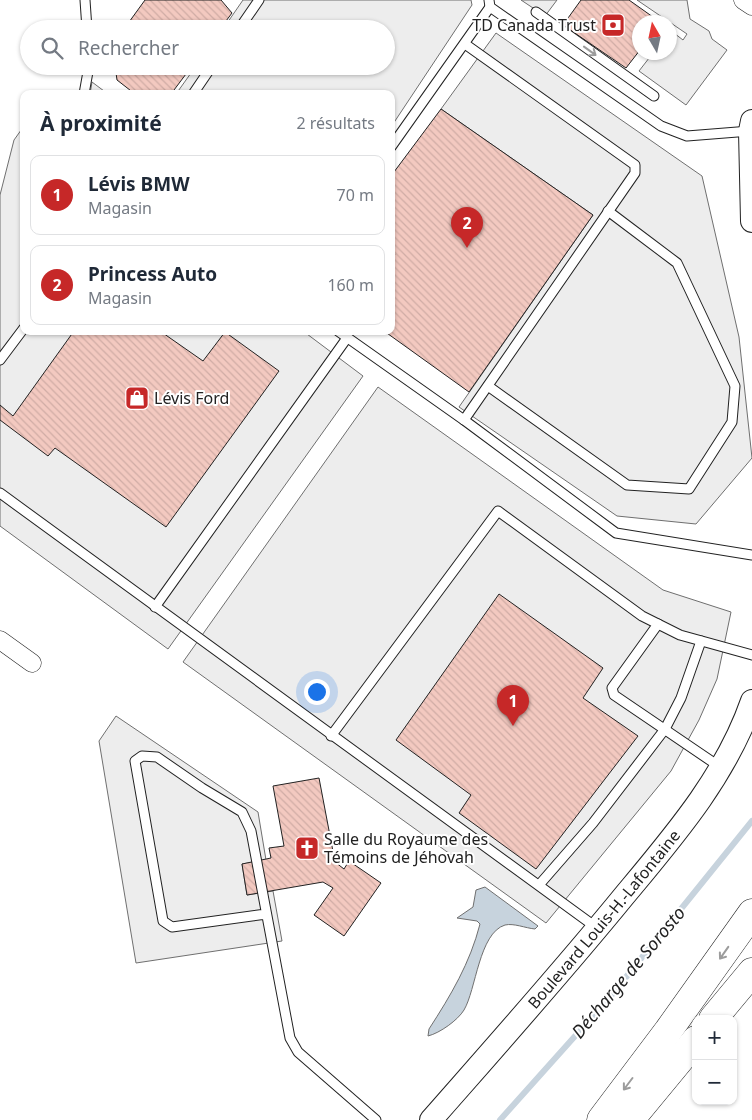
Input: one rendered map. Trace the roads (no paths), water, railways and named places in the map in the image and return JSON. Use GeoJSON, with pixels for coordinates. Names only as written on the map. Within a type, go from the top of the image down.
{"type":"FeatureCollection","features":[{"type":"Feature","properties":{"kind":"highway"},"geometry":{"type":"LineString","coordinates":[[601,1120],[668,1031],[752,913]]}},
{"type":"Feature","properties":{"kind":"highway"},"geometry":{"type":"LineString","coordinates":[[716,1015],[752,972]]}},
{"type":"Feature","properties":{"kind":"highway"},"geometry":{"type":"LineString","coordinates":[[630,1120],[692,1045]]}},
{"type":"Feature","properties":{"kind":"street"},"geometry":{"type":"LineString","coordinates":[[743,0],[752,6]]}},
{"type":"Feature","properties":{"kind":"street"},"geometry":{"type":"LineString","coordinates":[[751,126],[752,221]]}},
{"type":"Feature","properties":{"kind":"street"},"geometry":{"type":"LineString","coordinates":[[0,640],[32,663]]}},
{"type":"Feature","properties":{"kind":"street","name":"Boulevard Louis-H.-Lafontaine"},"geometry":{"type":"LineString","coordinates":[[431,1120],[598,928],[693,812],[721,767],[752,701]]}},
{"type":"Feature","properties":{"kind":"lane"},"geometry":{"type":"LineString","coordinates":[[85,0],[86,20]]}},
{"type":"Feature","properties":{"kind":"lane"},"geometry":{"type":"LineString","coordinates":[[245,20],[259,0]]}},
{"type":"Feature","properties":{"kind":"lane"},"geometry":{"type":"LineString","coordinates":[[395,141],[465,44],[490,3],[661,126],[686,136],[751,126]]}},
{"type":"Feature","properties":{"kind":"lane"},"geometry":{"type":"LineString","coordinates":[[536,12],[654,96]]}},
{"type":"Feature","properties":{"kind":"lane"},"geometry":{"type":"LineString","coordinates":[[464,420],[635,173],[635,165],[465,44]]}},
{"type":"Feature","properties":{"kind":"lane"},"geometry":{"type":"LineString","coordinates":[[85,90],[87,75]]}},
{"type":"Feature","properties":{"kind":"lane"},"geometry":{"type":"LineString","coordinates":[[196,90],[206,75]]}},
{"type":"Feature","properties":{"kind":"lane"},"geometry":{"type":"LineString","coordinates":[[488,386],[627,484],[689,489],[732,422],[735,386],[677,263],[608,211]]}},
{"type":"Feature","properties":{"kind":"lane"},"geometry":{"type":"LineString","coordinates":[[0,360],[20,333]]}},
{"type":"Feature","properties":{"kind":"lane"},"geometry":{"type":"LineString","coordinates":[[343,335],[464,420],[616,533],[752,555]]}},
{"type":"Feature","properties":{"kind":"lane"},"geometry":{"type":"LineString","coordinates":[[156,608],[347,338]]}},
{"type":"Feature","properties":{"kind":"lane"},"geometry":{"type":"LineString","coordinates":[[0,493],[331,736],[598,928]]}},
{"type":"Feature","properties":{"kind":"lane"},"geometry":{"type":"LineString","coordinates":[[331,736],[498,511],[642,616],[680,635],[752,656]]}},
{"type":"Feature","properties":{"kind":"lane"},"geometry":{"type":"LineString","coordinates":[[658,624],[612,688],[614,695],[721,767]]}},
{"type":"Feature","properties":{"kind":"lane"},"geometry":{"type":"LineString","coordinates":[[539,885],[593,823],[665,729],[681,698],[701,641]]}},
{"type":"Feature","properties":{"kind":"lane"},"geometry":{"type":"LineString","coordinates":[[266,914],[172,927],[166,926],[163,921],[135,762],[142,756],[157,757],[202,788],[242,812],[251,830],[290,1038],[298,1052],[376,1120]]}},
{"type":"Feature","properties":{"kind":"waterway","name":"Décharge de Sorosto"},"geometry":{"type":"LineString","coordinates":[[500,1120],[610,997],[752,821]]}},
{"type":"Feature","properties":{"kind":"place","name":"TD Canada Trust"},"geometry":{"type":"Point","coordinates":[613,25]}},
{"type":"Feature","properties":{"kind":"place","name":"Princess Auto"},"geometry":{"type":"Point","coordinates":[467,248]}},
{"type":"Feature","properties":{"kind":"place","name":"Lévis Ford"},"geometry":{"type":"Point","coordinates":[137,398]}},
{"type":"Feature","properties":{"kind":"place","name":"Lévis BMW"},"geometry":{"type":"Point","coordinates":[513,726]}},
{"type":"Feature","properties":{"kind":"place","name":"Salle du Royaume des Témoins de Jéhovah"},"geometry":{"type":"Point","coordinates":[307,848]}}]}
